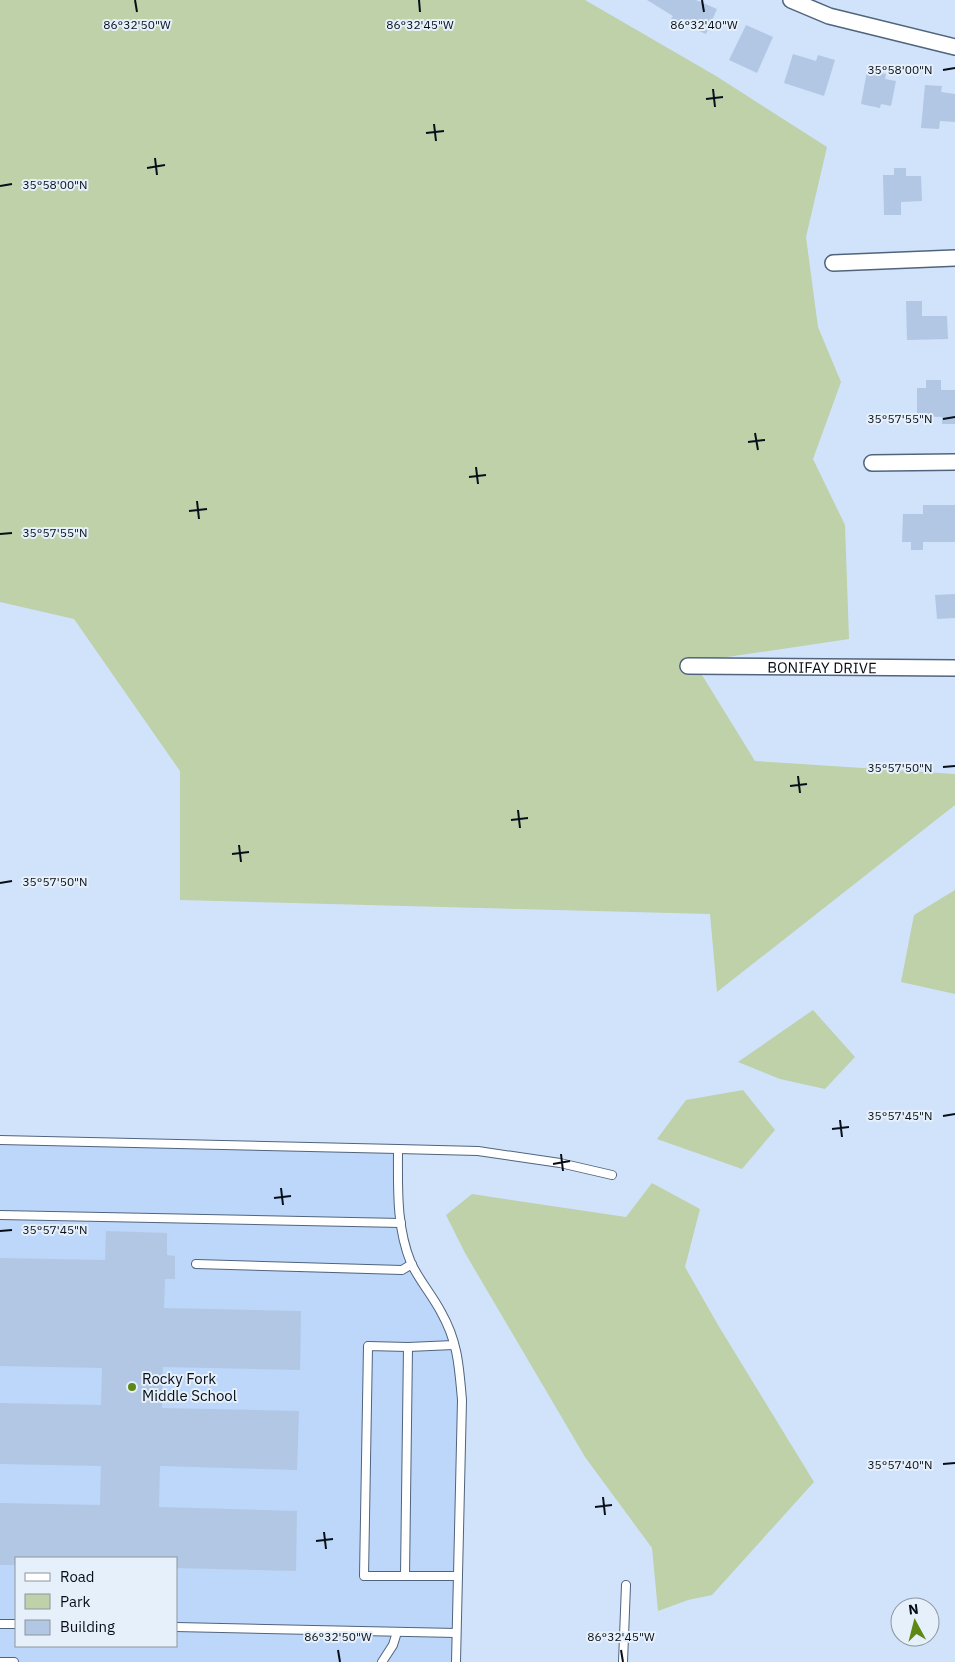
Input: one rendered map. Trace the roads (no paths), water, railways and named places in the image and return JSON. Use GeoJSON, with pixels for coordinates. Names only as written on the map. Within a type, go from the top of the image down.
{"type":"FeatureCollection","features":[{"type":"Feature","properties":{"kind":"street"},"geometry":{"type":"LineString","coordinates":[[791,0],[829,16],[955,47]]}},
{"type":"Feature","properties":{"kind":"street"},"geometry":{"type":"LineString","coordinates":[[833,263],[955,258]]}},
{"type":"Feature","properties":{"kind":"street"},"geometry":{"type":"LineString","coordinates":[[872,463],[955,462]]}},
{"type":"Feature","properties":{"kind":"street","name":"BONIFAY DRIVE"},"geometry":{"type":"LineString","coordinates":[[688,666],[955,668]]}},
{"type":"Feature","properties":{"kind":"lane"},"geometry":{"type":"LineString","coordinates":[[0,1140],[478,1151],[560,1163],[612,1175]]}},
{"type":"Feature","properties":{"kind":"lane"},"geometry":{"type":"LineString","coordinates":[[398,1149],[398,1202],[402,1233],[412,1264],[441,1311],[451,1332],[459,1359],[462,1400],[456,1662]]}},
{"type":"Feature","properties":{"kind":"lane"},"geometry":{"type":"LineString","coordinates":[[0,1215],[400,1223]]}},
{"type":"Feature","properties":{"kind":"lane"},"geometry":{"type":"LineString","coordinates":[[196,1264],[402,1270],[412,1264]]}},
{"type":"Feature","properties":{"kind":"lane"},"geometry":{"type":"LineString","coordinates":[[454,1345],[368,1346],[364,1576],[458,1576]]}},
{"type":"Feature","properties":{"kind":"lane"},"geometry":{"type":"LineString","coordinates":[[405,1576],[408,1347]]}},
{"type":"Feature","properties":{"kind":"lane"},"geometry":{"type":"LineString","coordinates":[[623,1662],[626,1585]]}},
{"type":"Feature","properties":{"kind":"lane"},"geometry":{"type":"LineString","coordinates":[[0,1624],[15,1624]]}},
{"type":"Feature","properties":{"kind":"lane"},"geometry":{"type":"LineString","coordinates":[[178,1627],[456,1633]]}},
{"type":"Feature","properties":{"kind":"lane"},"geometry":{"type":"LineString","coordinates":[[382,1662],[393,1645],[397,1632]]}},
{"type":"Feature","properties":{"kind":"lane"},"geometry":{"type":"LineString","coordinates":[[0,1662],[14,1662]]}},
{"type":"Feature","properties":{"kind":"place","name":"Rocky Fork Middle School"},"geometry":{"type":"Point","coordinates":[132,1387]}}]}
